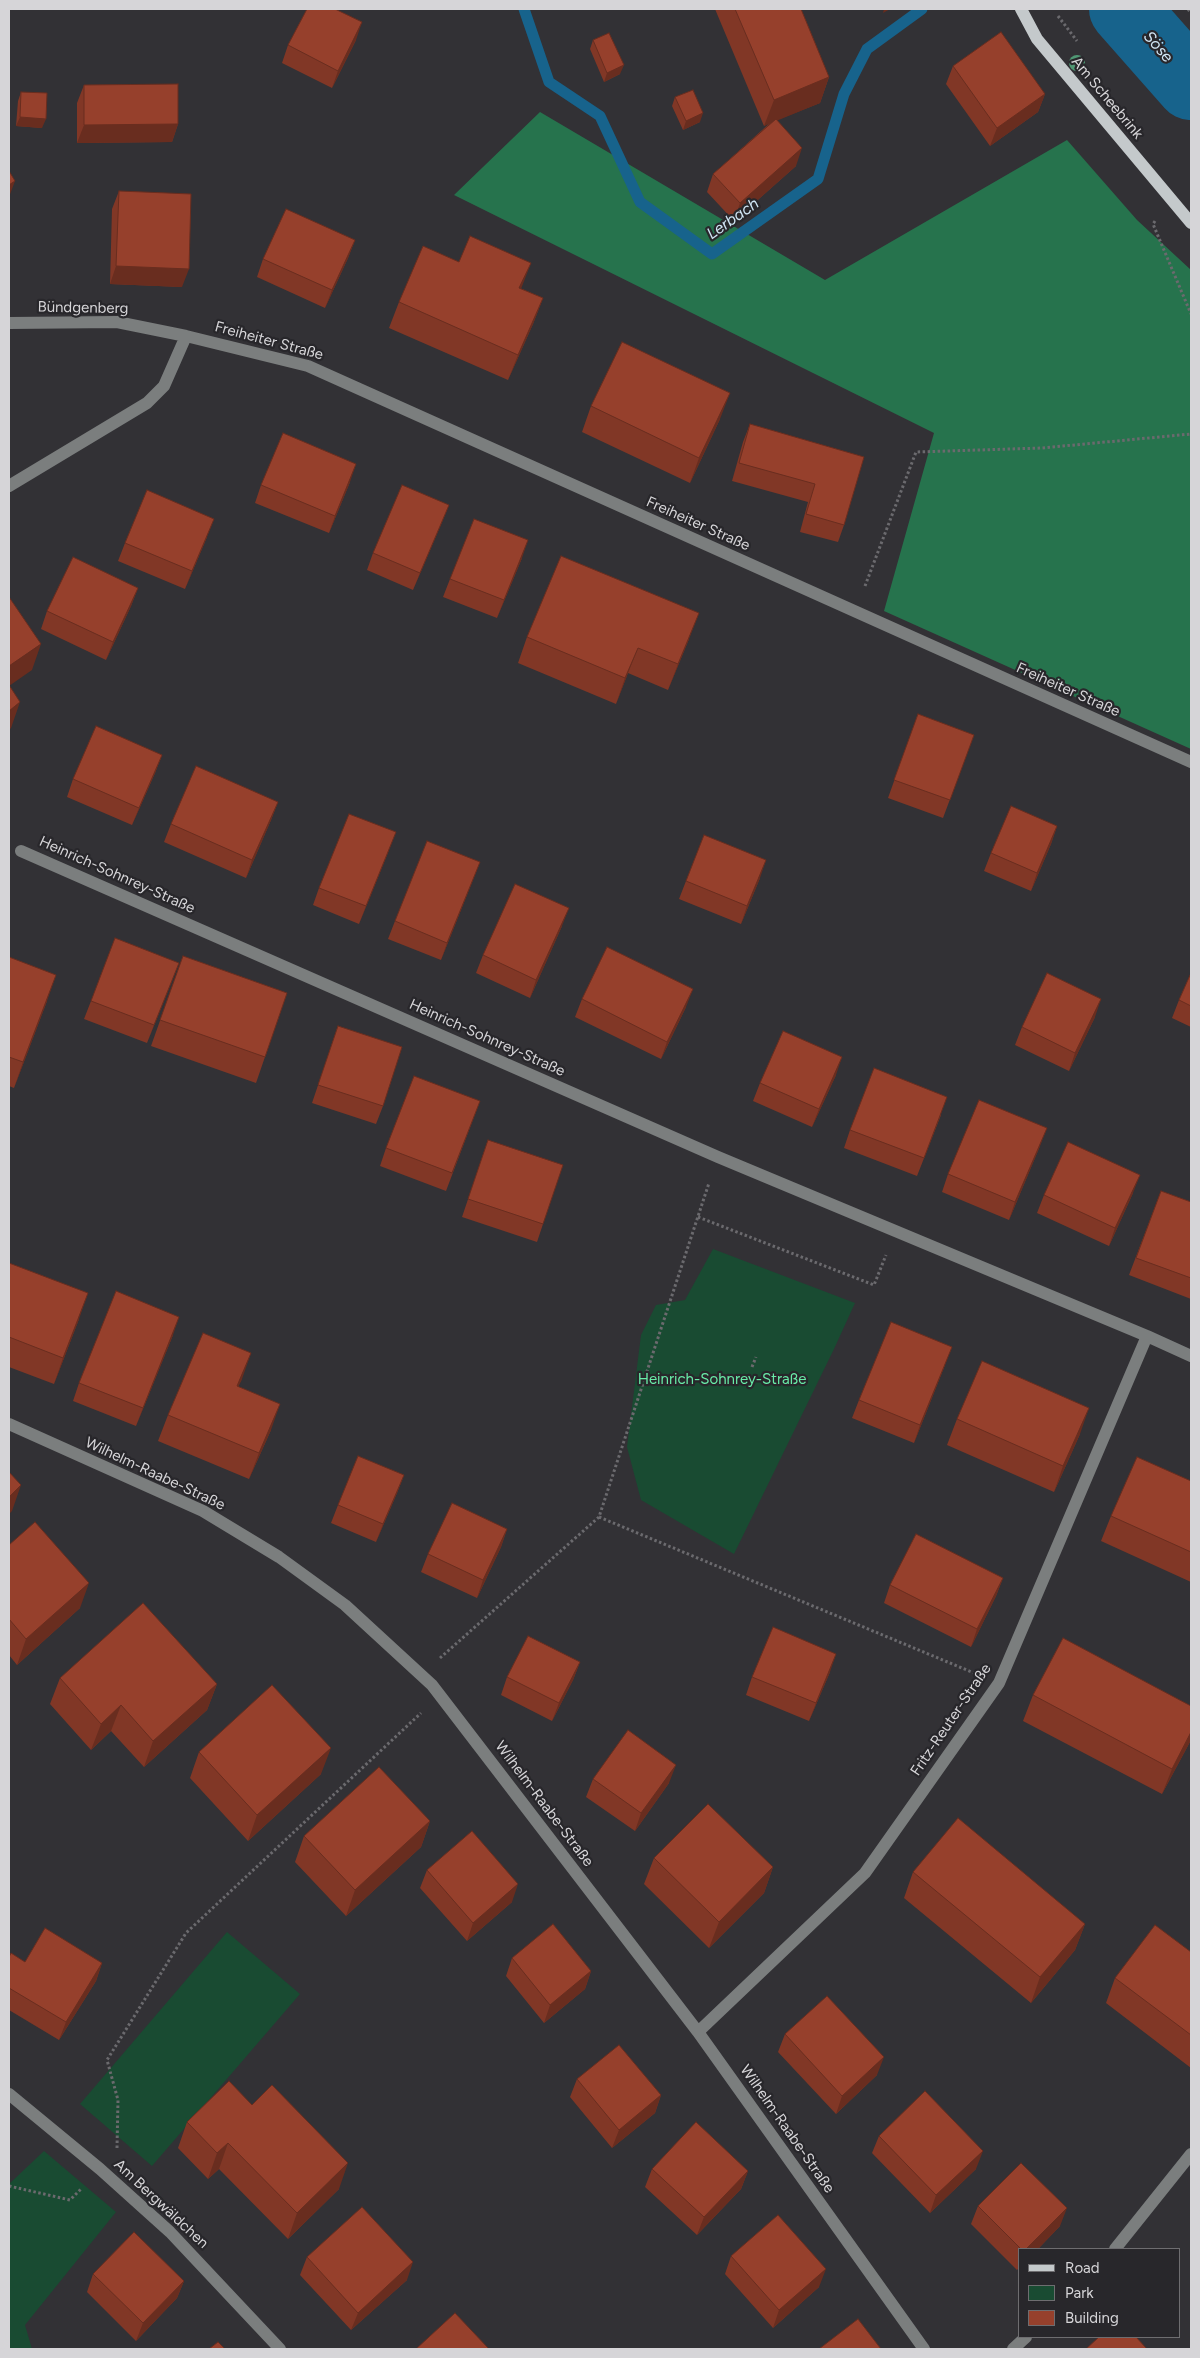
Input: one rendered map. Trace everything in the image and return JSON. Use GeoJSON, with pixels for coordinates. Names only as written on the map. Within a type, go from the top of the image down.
{"type":"FeatureCollection","features":[{"type":"Feature","properties":{"kind":"main road","name":"Am Scheebrink"},"geometry":{"type":"LineString","coordinates":[[1021,9],[1037,39],[1191,223]]}},
{"type":"Feature","properties":{"kind":"street","name":"Bündgenberg"},"geometry":{"type":"LineString","coordinates":[[9,324],[117,322],[186,336]]}},
{"type":"Feature","properties":{"kind":"street"},"geometry":{"type":"LineString","coordinates":[[9,486],[147,403],[164,386],[186,336]]}},
{"type":"Feature","properties":{"kind":"street","name":"Freiheiter Straße"},"geometry":{"type":"LineString","coordinates":[[186,336],[308,366],[1191,762]]}},
{"type":"Feature","properties":{"kind":"street","name":"Heinrich-Sohnrey-Straße"},"geometry":{"type":"LineString","coordinates":[[21,851],[718,1157],[1191,1356]]}},
{"type":"Feature","properties":{"kind":"street","name":"Fritz-Reuter-Straße"},"geometry":{"type":"LineString","coordinates":[[698,2032],[865,1873],[999,1684],[1147,1336]]}},
{"type":"Feature","properties":{"kind":"street","name":"Wilhelm-Raabe-Straße"},"geometry":{"type":"LineString","coordinates":[[9,1424],[204,1511],[279,1557],[344,1605],[432,1685],[698,2032],[924,2349]]}},
{"type":"Feature","properties":{"kind":"street","name":"Am Bergwäldchen"},"geometry":{"type":"LineString","coordinates":[[9,2094],[100,2169],[170,2232],[280,2349]]}},
{"type":"Feature","properties":{"kind":"street"},"geometry":{"type":"LineString","coordinates":[[1116,2248],[1191,2154]]}},
{"type":"Feature","properties":{"kind":"street"},"geometry":{"type":"LineString","coordinates":[[1013,2349],[1025,2338]]}},
{"type":"Feature","properties":{"kind":"path"},"geometry":{"type":"LineString","coordinates":[[1188,9],[1191,13]]}},
{"type":"Feature","properties":{"kind":"path"},"geometry":{"type":"LineString","coordinates":[[1174,203],[1153,224],[1191,314]]}},
{"type":"Feature","properties":{"kind":"path"},"geometry":{"type":"LineString","coordinates":[[854,612],[916,452],[1042,448],[1191,434]]}},
{"type":"Feature","properties":{"kind":"path"},"geometry":{"type":"LineString","coordinates":[[9,2186],[70,2200],[100,2169],[118,2147],[118,2100],[107,2060],[186,1933],[423,1711],[441,1657],[599,1517],[718,1157]]}},
{"type":"Feature","properties":{"kind":"path"},"geometry":{"type":"LineString","coordinates":[[698,1217],[874,1285]]}},
{"type":"Feature","properties":{"kind":"path"},"geometry":{"type":"LineString","coordinates":[[752,1367],[756,1357]]}},
{"type":"Feature","properties":{"kind":"path"},"geometry":{"type":"LineString","coordinates":[[599,1517],[999,1684]]}},
{"type":"Feature","properties":{"kind":"green space"},"geometry":{"type":"Polygon","coordinates":[[[540,112],[825,280],[1067,140],[1137,220],[1191,270],[1191,749],[884,611],[934,433],[454,195],[540,112]]]}},
{"type":"Feature","properties":{"kind":"green space","name":"Heinrich-Sohnrey-Straße"},"geometry":{"type":"Polygon","coordinates":[[[713,1249],[855,1303],[734,1554],[641,1500],[627,1447],[641,1335],[656,1305],[685,1300],[713,1249]]]}},
{"type":"Feature","properties":{"kind":"green space"},"geometry":{"type":"Polygon","coordinates":[[[227,1932],[300,1994],[152,2166],[80,2104],[227,1932]]]}},
{"type":"Feature","properties":{"kind":"green space"},"geometry":{"type":"Polygon","coordinates":[[[44,2151],[116,2212],[25,2325],[32,2349],[9,2349],[9,2184],[44,2151]]]}},
{"type":"Feature","properties":{"kind":"building"},"geometry":{"type":"Polygon","coordinates":[[[307,9],[335,9],[362,22],[338,71],[288,45],[307,9]]]}},
{"type":"Feature","properties":{"kind":"building"},"geometry":{"type":"Polygon","coordinates":[[[735,9],[801,9],[829,77],[774,100],[735,9]]]}},
{"type":"Feature","properties":{"kind":"building"},"geometry":{"type":"Polygon","coordinates":[[[1001,32],[1045,94],[997,128],[953,66],[1001,32]]]}},
{"type":"Feature","properties":{"kind":"building"},"geometry":{"type":"Polygon","coordinates":[[[609,33],[624,65],[607,73],[593,40],[609,33]]]}},
{"type":"Feature","properties":{"kind":"building"},"geometry":{"type":"Polygon","coordinates":[[[178,84],[178,124],[84,125],[84,85],[178,84]]]}},
{"type":"Feature","properties":{"kind":"building"},"geometry":{"type":"Polygon","coordinates":[[[693,90],[703,113],[686,121],[675,97],[693,90]]]}},
{"type":"Feature","properties":{"kind":"building"},"geometry":{"type":"Polygon","coordinates":[[[21,92],[47,93],[46,119],[20,117],[21,92]]]}},
{"type":"Feature","properties":{"kind":"building"},"geometry":{"type":"Polygon","coordinates":[[[776,119],[802,148],[740,203],[713,174],[776,119]]]}},
{"type":"Feature","properties":{"kind":"building"},"geometry":{"type":"Polygon","coordinates":[[[9,171],[15,181],[9,185],[9,171]]]}},
{"type":"Feature","properties":{"kind":"building"},"geometry":{"type":"Polygon","coordinates":[[[119,191],[191,194],[189,269],[116,266],[119,191]]]}},
{"type":"Feature","properties":{"kind":"building"},"geometry":{"type":"Polygon","coordinates":[[[286,209],[355,240],[332,290],[263,259],[286,209]]]}},
{"type":"Feature","properties":{"kind":"building"},"geometry":{"type":"Polygon","coordinates":[[[470,236],[531,263],[519,288],[543,298],[518,355],[399,302],[423,246],[459,262],[470,236]]]}},
{"type":"Feature","properties":{"kind":"building"},"geometry":{"type":"Polygon","coordinates":[[[622,342],[730,393],[699,458],[591,406],[622,342]]]}},
{"type":"Feature","properties":{"kind":"building"},"geometry":{"type":"Polygon","coordinates":[[[750,424],[864,457],[844,525],[806,514],[815,484],[739,463],[750,424]]]}},
{"type":"Feature","properties":{"kind":"building"},"geometry":{"type":"Polygon","coordinates":[[[283,433],[356,464],[335,516],[261,485],[283,433]]]}},
{"type":"Feature","properties":{"kind":"building"},"geometry":{"type":"Polygon","coordinates":[[[402,485],[449,505],[420,573],[373,553],[402,485]]]}},
{"type":"Feature","properties":{"kind":"building"},"geometry":{"type":"Polygon","coordinates":[[[147,490],[214,519],[192,571],[125,543],[147,490]]]}},
{"type":"Feature","properties":{"kind":"building"},"geometry":{"type":"Polygon","coordinates":[[[474,519],[528,540],[504,600],[450,579],[474,519]]]}},
{"type":"Feature","properties":{"kind":"building"},"geometry":{"type":"Polygon","coordinates":[[[561,556],[699,613],[678,664],[638,648],[625,678],[527,637],[561,556]]]}},
{"type":"Feature","properties":{"kind":"building"},"geometry":{"type":"Polygon","coordinates":[[[73,557],[138,588],[113,642],[47,611],[73,557]]]}},
{"type":"Feature","properties":{"kind":"building"},"geometry":{"type":"Polygon","coordinates":[[[9,597],[41,644],[9,666],[9,597]]]}},
{"type":"Feature","properties":{"kind":"building"},"geometry":{"type":"Polygon","coordinates":[[[9,685],[20,702],[9,711],[9,685]]]}},
{"type":"Feature","properties":{"kind":"building"},"geometry":{"type":"Polygon","coordinates":[[[918,714],[974,735],[950,800],[894,780],[918,714]]]}},
{"type":"Feature","properties":{"kind":"building"},"geometry":{"type":"Polygon","coordinates":[[[96,726],[162,755],[139,808],[73,779],[96,726]]]}},
{"type":"Feature","properties":{"kind":"building"},"geometry":{"type":"Polygon","coordinates":[[[196,766],[278,802],[252,860],[171,824],[196,766]]]}},
{"type":"Feature","properties":{"kind":"building"},"geometry":{"type":"Polygon","coordinates":[[[1011,806],[1057,826],[1037,873],[991,853],[1011,806]]]}},
{"type":"Feature","properties":{"kind":"building"},"geometry":{"type":"Polygon","coordinates":[[[349,814],[396,832],[366,906],[319,888],[349,814]]]}},
{"type":"Feature","properties":{"kind":"building"},"geometry":{"type":"Polygon","coordinates":[[[704,835],[766,860],[747,906],[686,881],[704,835]]]}},
{"type":"Feature","properties":{"kind":"building"},"geometry":{"type":"Polygon","coordinates":[[[427,841],[480,862],[447,943],[395,921],[427,841]]]}},
{"type":"Feature","properties":{"kind":"building"},"geometry":{"type":"Polygon","coordinates":[[[515,884],[569,908],[536,980],[483,955],[515,884]]]}},
{"type":"Feature","properties":{"kind":"building"},"geometry":{"type":"Polygon","coordinates":[[[115,938],[179,963],[154,1025],[91,1001],[115,938]]]}},
{"type":"Feature","properties":{"kind":"building"},"geometry":{"type":"Polygon","coordinates":[[[607,947],[693,989],[667,1042],[582,999],[607,947]]]}},
{"type":"Feature","properties":{"kind":"building"},"geometry":{"type":"Polygon","coordinates":[[[183,956],[287,993],[265,1057],[160,1020],[183,956]]]}},
{"type":"Feature","properties":{"kind":"building"},"geometry":{"type":"Polygon","coordinates":[[[9,957],[56,975],[23,1062],[9,1057],[9,957]]]}},
{"type":"Feature","properties":{"kind":"building"},"geometry":{"type":"Polygon","coordinates":[[[1047,973],[1101,999],[1075,1053],[1022,1027],[1047,973]]]}},
{"type":"Feature","properties":{"kind":"building"},"geometry":{"type":"Polygon","coordinates":[[[1191,973],[1191,1006],[1179,1000],[1191,973]]]}},
{"type":"Feature","properties":{"kind":"building"},"geometry":{"type":"Polygon","coordinates":[[[338,1026],[402,1047],[383,1106],[318,1085],[338,1026]]]}},
{"type":"Feature","properties":{"kind":"building"},"geometry":{"type":"Polygon","coordinates":[[[783,1031],[842,1057],[819,1109],[760,1083],[783,1031]]]}},
{"type":"Feature","properties":{"kind":"building"},"geometry":{"type":"Polygon","coordinates":[[[874,1068],[947,1097],[924,1158],[850,1130],[874,1068]]]}},
{"type":"Feature","properties":{"kind":"building"},"geometry":{"type":"Polygon","coordinates":[[[414,1076],[480,1101],[452,1173],[386,1148],[414,1076]]]}},
{"type":"Feature","properties":{"kind":"building"},"geometry":{"type":"Polygon","coordinates":[[[979,1100],[1047,1128],[1015,1202],[948,1174],[979,1100]]]}},
{"type":"Feature","properties":{"kind":"building"},"geometry":{"type":"Polygon","coordinates":[[[488,1140],[563,1165],[543,1224],[468,1199],[488,1140]]]}},
{"type":"Feature","properties":{"kind":"building"},"geometry":{"type":"Polygon","coordinates":[[[1068,1142],[1140,1175],[1115,1228],[1044,1195],[1068,1142]]]}},
{"type":"Feature","properties":{"kind":"building"},"geometry":{"type":"Polygon","coordinates":[[[1161,1191],[1191,1202],[1191,1278],[1136,1258],[1161,1191]]]}},
{"type":"Feature","properties":{"kind":"building"},"geometry":{"type":"Polygon","coordinates":[[[9,1263],[88,1293],[63,1358],[9,1337],[9,1263]]]}},
{"type":"Feature","properties":{"kind":"building"},"geometry":{"type":"Polygon","coordinates":[[[116,1291],[179,1317],[143,1408],[79,1383],[116,1291]]]}},
{"type":"Feature","properties":{"kind":"building"},"geometry":{"type":"Polygon","coordinates":[[[891,1322],[952,1347],[920,1425],[859,1400],[891,1322]]]}},
{"type":"Feature","properties":{"kind":"building"},"geometry":{"type":"Polygon","coordinates":[[[203,1333],[251,1353],[237,1386],[280,1404],[259,1453],[168,1415],[203,1333]]]}},
{"type":"Feature","properties":{"kind":"building"},"geometry":{"type":"Polygon","coordinates":[[[982,1361],[1089,1408],[1063,1466],[957,1419],[982,1361]]]}},
{"type":"Feature","properties":{"kind":"building"},"geometry":{"type":"Polygon","coordinates":[[[358,1456],[404,1475],[383,1524],[338,1505],[358,1456]]]}},
{"type":"Feature","properties":{"kind":"building"},"geometry":{"type":"Polygon","coordinates":[[[1137,1457],[1191,1481],[1191,1552],[1111,1516],[1137,1457]]]}},
{"type":"Feature","properties":{"kind":"building"},"geometry":{"type":"Polygon","coordinates":[[[9,1472],[21,1485],[9,1497],[9,1472]]]}},
{"type":"Feature","properties":{"kind":"building"},"geometry":{"type":"Polygon","coordinates":[[[452,1503],[507,1529],[483,1580],[428,1554],[452,1503]]]}},
{"type":"Feature","properties":{"kind":"building"},"geometry":{"type":"Polygon","coordinates":[[[35,1522],[89,1583],[26,1639],[9,1619],[9,1545],[35,1522]]]}},
{"type":"Feature","properties":{"kind":"building"},"geometry":{"type":"Polygon","coordinates":[[[916,1534],[1003,1578],[977,1629],[890,1585],[916,1534]]]}},
{"type":"Feature","properties":{"kind":"building"},"geometry":{"type":"Polygon","coordinates":[[[143,1603],[217,1684],[153,1741],[121,1705],[101,1724],[60,1678],[143,1603]]]}},
{"type":"Feature","properties":{"kind":"building"},"geometry":{"type":"Polygon","coordinates":[[[773,1627],[836,1654],[816,1703],[752,1677],[773,1627]]]}},
{"type":"Feature","properties":{"kind":"building"},"geometry":{"type":"Polygon","coordinates":[[[528,1636],[580,1662],[559,1703],[507,1677],[528,1636]]]}},
{"type":"Feature","properties":{"kind":"building"},"geometry":{"type":"Polygon","coordinates":[[[1063,1638],[1191,1706],[1191,1732],[1172,1769],[1033,1695],[1063,1638]]]}},
{"type":"Feature","properties":{"kind":"building"},"geometry":{"type":"Polygon","coordinates":[[[272,1685],[331,1748],[257,1815],[199,1752],[272,1685]]]}},
{"type":"Feature","properties":{"kind":"building"},"geometry":{"type":"Polygon","coordinates":[[[628,1730],[676,1765],[641,1813],[593,1779],[628,1730]]]}},
{"type":"Feature","properties":{"kind":"building"},"geometry":{"type":"Polygon","coordinates":[[[379,1767],[430,1821],[355,1890],[304,1836],[379,1767]]]}},
{"type":"Feature","properties":{"kind":"building"},"geometry":{"type":"Polygon","coordinates":[[[708,1804],[773,1867],[719,1922],[654,1858],[708,1804]]]}},
{"type":"Feature","properties":{"kind":"building"},"geometry":{"type":"Polygon","coordinates":[[[958,1818],[1085,1924],[1040,1977],[913,1872],[958,1818]]]}},
{"type":"Feature","properties":{"kind":"building"},"geometry":{"type":"Polygon","coordinates":[[[472,1831],[518,1884],[473,1923],[427,1870],[472,1831]]]}},
{"type":"Feature","properties":{"kind":"building"},"geometry":{"type":"Polygon","coordinates":[[[553,1924],[591,1971],[550,2005],[512,1958],[553,1924]]]}},
{"type":"Feature","properties":{"kind":"building"},"geometry":{"type":"Polygon","coordinates":[[[1155,1925],[1191,1952],[1191,2035],[1115,1978],[1155,1925]]]}},
{"type":"Feature","properties":{"kind":"building"},"geometry":{"type":"Polygon","coordinates":[[[45,1928],[102,1963],[66,2022],[9,1988],[9,1957],[11,1953],[25,1962],[45,1928]]]}},
{"type":"Feature","properties":{"kind":"building"},"geometry":{"type":"Polygon","coordinates":[[[827,1996],[884,2057],[842,2096],[785,2034],[827,1996]]]}},
{"type":"Feature","properties":{"kind":"building"},"geometry":{"type":"Polygon","coordinates":[[[619,2045],[661,2095],[619,2130],[577,2079],[619,2045]]]}},
{"type":"Feature","properties":{"kind":"building"},"geometry":{"type":"Polygon","coordinates":[[[229,2081],[252,2105],[272,2085],[348,2163],[297,2213],[228,2143],[217,2153],[187,2122],[229,2081]]]}},
{"type":"Feature","properties":{"kind":"building"},"geometry":{"type":"Polygon","coordinates":[[[925,2091],[983,2151],[936,2195],[879,2136],[925,2091]]]}},
{"type":"Feature","properties":{"kind":"building"},"geometry":{"type":"Polygon","coordinates":[[[696,2122],[748,2171],[704,2217],[652,2169],[696,2122]]]}},
{"type":"Feature","properties":{"kind":"building"},"geometry":{"type":"Polygon","coordinates":[[[1021,2163],[1067,2208],[1027,2248],[1020,2248],[978,2206],[1021,2163]]]}},
{"type":"Feature","properties":{"kind":"building"},"geometry":{"type":"Polygon","coordinates":[[[362,2207],[413,2262],[358,2313],[307,2257],[362,2207]]]}},
{"type":"Feature","properties":{"kind":"building"},"geometry":{"type":"Polygon","coordinates":[[[778,2215],[826,2269],[779,2310],[731,2256],[778,2215]]]}},
{"type":"Feature","properties":{"kind":"building"},"geometry":{"type":"Polygon","coordinates":[[[134,2232],[184,2281],[143,2323],[93,2274],[134,2232]]]}},
{"type":"Feature","properties":{"kind":"building"},"geometry":{"type":"Polygon","coordinates":[[[455,2313],[489,2349],[416,2349],[455,2313]]]}},
{"type":"Feature","properties":{"kind":"building"},"geometry":{"type":"Polygon","coordinates":[[[858,2319],[881,2349],[819,2349],[858,2319]]]}},
{"type":"Feature","properties":{"kind":"building"},"geometry":{"type":"Polygon","coordinates":[[[1098,2338],[1137,2338],[1147,2349],[1086,2349],[1098,2338]]]}},
{"type":"Feature","properties":{"kind":"building"},"geometry":{"type":"Polygon","coordinates":[[[218,2342],[225,2349],[209,2349],[218,2342]]]}},
{"type":"Feature","properties":{"kind":"waterway","name":"Lerbach"},"geometry":{"type":"LineString","coordinates":[[524,9],[549,82],[600,116],[640,202],[712,254],[818,179],[844,94],[867,49],[922,9]]}},
{"type":"Feature","properties":{"kind":"waterway","name":"Söse"},"geometry":{"type":"LineString","coordinates":[[1124,9],[1191,85]]}}]}
